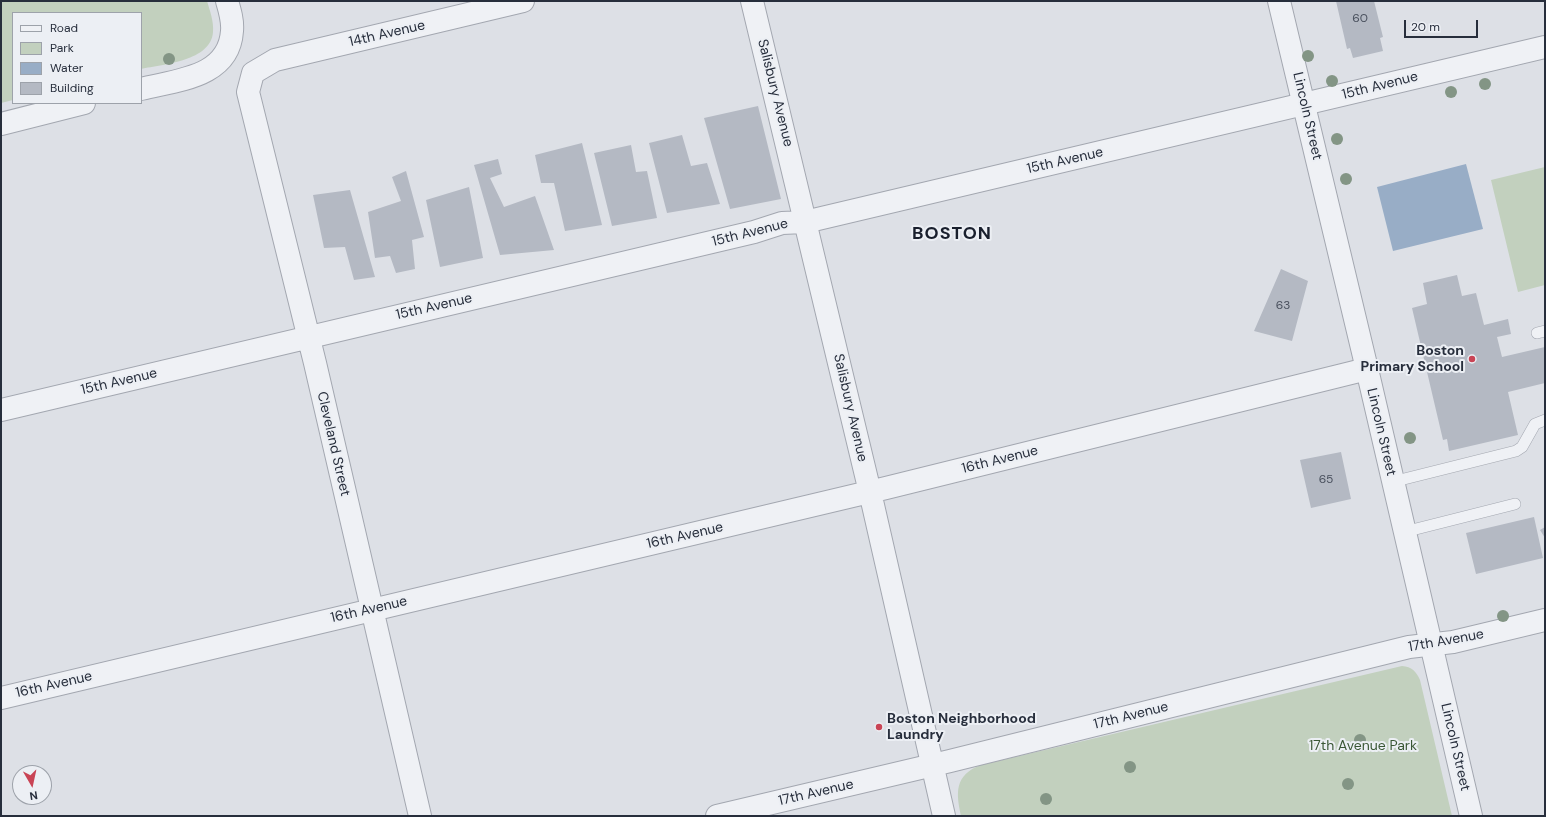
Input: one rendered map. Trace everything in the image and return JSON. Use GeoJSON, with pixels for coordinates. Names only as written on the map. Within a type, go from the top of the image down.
{"type":"FeatureCollection","features":[{"type":"Feature","properties":{"kind":"street"},"geometry":{"type":"LineString","coordinates":[[142,89],[193,76],[205,72],[215,65],[223,56],[230,44],[232,31],[231,17],[227,1]]}},
{"type":"Feature","properties":{"kind":"street","name":"14th Avenue"},"geometry":{"type":"LineString","coordinates":[[253,73],[275,60],[523,1]]}},
{"type":"Feature","properties":{"kind":"street","name":"Salisbury Avenue"},"geometry":{"type":"LineString","coordinates":[[752,1],[870,492],[944,816]]}},
{"type":"Feature","properties":{"kind":"street","name":"Lincoln Street"},"geometry":{"type":"LineString","coordinates":[[1280,1],[1471,816]]}},
{"type":"Feature","properties":{"kind":"street","name":"15th Avenue"},"geometry":{"type":"LineString","coordinates":[[1,410],[754,232],[782,223],[805,222],[1545,47]]}},
{"type":"Feature","properties":{"kind":"street","name":"Cleveland Street"},"geometry":{"type":"LineString","coordinates":[[253,73],[248,92],[308,337],[420,816]]}},
{"type":"Feature","properties":{"kind":"street"},"geometry":{"type":"LineString","coordinates":[[1,124],[80,104]]}},
{"type":"Feature","properties":{"kind":"street","name":"16th Avenue"},"geometry":{"type":"LineString","coordinates":[[1,698],[870,492],[1367,369]]}},
{"type":"Feature","properties":{"kind":"street","name":"17th Avenue"},"geometry":{"type":"LineString","coordinates":[[717,816],[932,765],[1409,647],[1453,642],[1545,620]]}},
{"type":"Feature","properties":{"kind":"lane"},"geometry":{"type":"LineString","coordinates":[[1392,482],[1516,451],[1522,447],[1536,424],[1545,420]]}},
{"type":"Feature","properties":{"kind":"lane"},"geometry":{"type":"LineString","coordinates":[[1404,532],[1515,504]]}},
{"type":"Feature","properties":{"kind":"green space"},"geometry":{"type":"Polygon","coordinates":[[[1,1],[207,1],[212,20],[213,32],[210,42],[204,49],[185,60],[142,69],[142,12],[12,12],[12,100],[1,103],[1,1]]]}},
{"type":"Feature","properties":{"kind":"green space"},"geometry":{"type":"Polygon","coordinates":[[[1545,167],[1545,285],[1518,292],[1491,180],[1545,167]]]}},
{"type":"Feature","properties":{"kind":"green space","name":"17th Avenue Park"},"geometry":{"type":"Polygon","coordinates":[[[1402,666],[1413,670],[1420,680],[1452,816],[961,816],[958,792],[961,779],[972,769],[981,765],[1402,666]]]}},
{"type":"Feature","properties":{"kind":"water"},"geometry":{"type":"Polygon","coordinates":[[[1466,164],[1483,229],[1393,251],[1377,187],[1466,164]]]}},
{"type":"Feature","properties":{"kind":"building"},"geometry":{"type":"Polygon","coordinates":[[[1336,1],[1374,1],[1383,37],[1380,38],[1383,51],[1353,58],[1350,48],[1347,49],[1336,1]]]}},
{"type":"Feature","properties":{"kind":"building"},"geometry":{"type":"Polygon","coordinates":[[[758,106],[781,199],[730,209],[704,118],[758,106]]]}},
{"type":"Feature","properties":{"kind":"building"},"geometry":{"type":"Polygon","coordinates":[[[682,135],[691,166],[707,163],[720,204],[667,213],[649,143],[682,135]]]}},
{"type":"Feature","properties":{"kind":"building"},"geometry":{"type":"Polygon","coordinates":[[[582,143],[602,225],[565,231],[554,183],[541,183],[535,155],[582,143]]]}},
{"type":"Feature","properties":{"kind":"building"},"geometry":{"type":"Polygon","coordinates":[[[631,145],[636,172],[647,171],[657,218],[612,226],[594,153],[631,145]]]}},
{"type":"Feature","properties":{"kind":"building"},"geometry":{"type":"Polygon","coordinates":[[[498,159],[502,174],[490,178],[504,207],[535,196],[554,250],[500,255],[474,165],[498,159]]]}},
{"type":"Feature","properties":{"kind":"building"},"geometry":{"type":"Polygon","coordinates":[[[406,171],[424,237],[412,240],[415,269],[396,273],[390,256],[375,258],[368,212],[401,201],[392,177],[406,171]]]}},
{"type":"Feature","properties":{"kind":"building"},"geometry":{"type":"Polygon","coordinates":[[[469,187],[483,258],[440,267],[426,200],[469,187]]]}},
{"type":"Feature","properties":{"kind":"building"},"geometry":{"type":"Polygon","coordinates":[[[350,190],[375,277],[354,280],[345,247],[324,248],[313,195],[350,190]]]}},
{"type":"Feature","properties":{"kind":"building"},"geometry":{"type":"Polygon","coordinates":[[[1281,269],[1308,281],[1292,341],[1254,331],[1281,269]]]}},
{"type":"Feature","properties":{"kind":"building"},"geometry":{"type":"Polygon","coordinates":[[[1457,275],[1462,296],[1476,293],[1484,325],[1508,319],[1511,334],[1497,337],[1502,357],[1545,347],[1545,383],[1508,392],[1518,435],[1449,451],[1447,439],[1443,440],[1412,308],[1427,304],[1423,283],[1457,275]]]}},
{"type":"Feature","properties":{"kind":"building"},"geometry":{"type":"Polygon","coordinates":[[[1341,452],[1351,499],[1311,508],[1300,460],[1341,452]]]}},
{"type":"Feature","properties":{"kind":"building"},"geometry":{"type":"Polygon","coordinates":[[[1534,517],[1543,558],[1476,574],[1466,533],[1534,517]]]}},
{"type":"Feature","properties":{"kind":"building"},"geometry":{"type":"Polygon","coordinates":[[[1545,527],[1545,538],[1540,530],[1545,527]]]}},
{"type":"Feature","properties":{"kind":"place","name":"Boston Primary School"},"geometry":{"type":"Point","coordinates":[1472,359]}},
{"type":"Feature","properties":{"kind":"place","name":"Boston Neighborhood Laundry"},"geometry":{"type":"Point","coordinates":[879,727]}},
{"type":"Feature","properties":{"kind":"district","name":"BOSTON"},"geometry":{"type":"Point","coordinates":[952,234]}}]}
